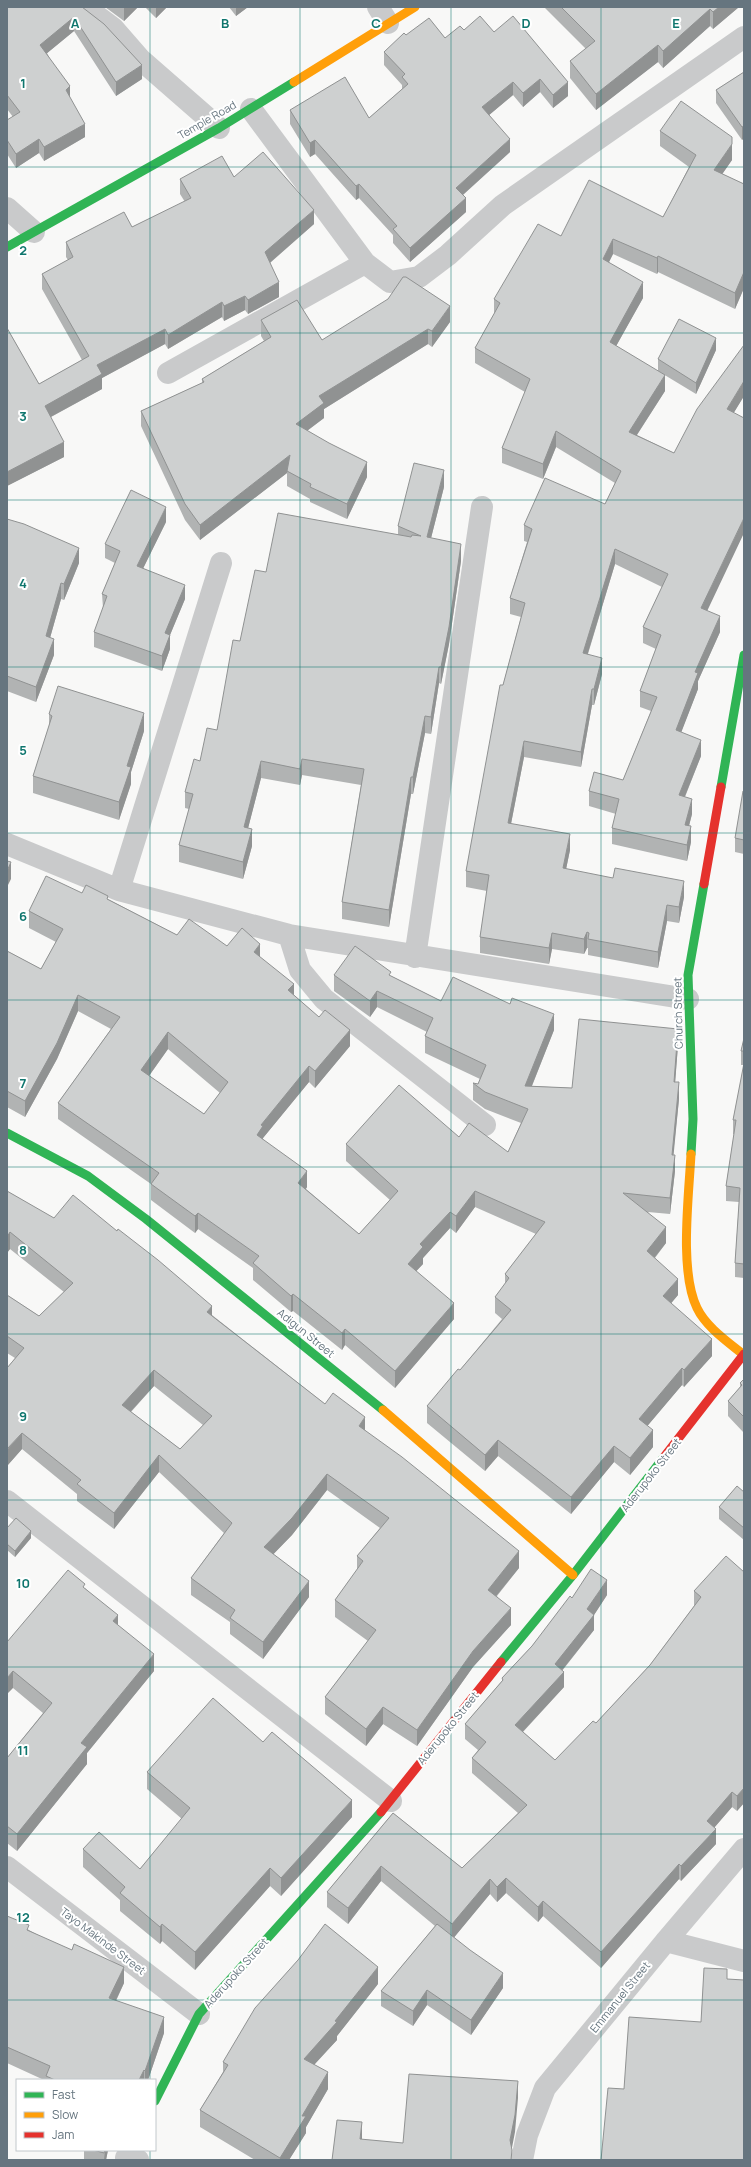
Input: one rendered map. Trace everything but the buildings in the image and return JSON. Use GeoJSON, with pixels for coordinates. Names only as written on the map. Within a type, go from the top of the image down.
{"type":"FeatureCollection","features":[{"type":"Feature","properties":{"kind":"street"},"geometry":{"type":"LineString","coordinates":[[85,7],[114,28],[140,59],[219,128]]}},
{"type":"Feature","properties":{"kind":"street","name":"Temple Road"},"geometry":{"type":"LineString","coordinates":[[7,247],[251,109],[383,15],[415,7]]}},
{"type":"Feature","properties":{"kind":"street"},"geometry":{"type":"LineString","coordinates":[[251,109],[365,263],[390,282],[419,277],[448,255],[503,205],[744,37]]}},
{"type":"Feature","properties":{"kind":"street"},"geometry":{"type":"LineString","coordinates":[[7,208],[34,232]]}},
{"type":"Feature","properties":{"kind":"street"},"geometry":{"type":"LineString","coordinates":[[168,373],[365,263]]}},
{"type":"Feature","properties":{"kind":"street"},"geometry":{"type":"LineString","coordinates":[[415,957],[482,507]]}},
{"type":"Feature","properties":{"kind":"street"},"geometry":{"type":"LineString","coordinates":[[119,890],[221,563]]}},
{"type":"Feature","properties":{"kind":"street","name":"Church Street"},"geometry":{"type":"LineString","coordinates":[[744,654],[688,975],[693,1119],[687,1235],[688,1274],[697,1308],[715,1331],[744,1355]]}},
{"type":"Feature","properties":{"kind":"street"},"geometry":{"type":"LineString","coordinates":[[7,844],[119,890],[289,936],[688,999]]}},
{"type":"Feature","properties":{"kind":"street"},"geometry":{"type":"LineString","coordinates":[[289,936],[300,970],[324,999],[484,1125]]}},
{"type":"Feature","properties":{"kind":"street","name":"Adigun Street"},"geometry":{"type":"LineString","coordinates":[[7,1133],[88,1176],[146,1219],[407,1429],[573,1575]]}},
{"type":"Feature","properties":{"kind":"street","name":"Aderupoko Street"},"geometry":{"type":"LineString","coordinates":[[156,2099],[199,2014],[390,1801],[452,1722],[573,1575],[744,1355]]}},
{"type":"Feature","properties":{"kind":"street"},"geometry":{"type":"LineString","coordinates":[[7,1501],[390,1801]]}},
{"type":"Feature","properties":{"kind":"street","name":"Emmanuel Street"},"geometry":{"type":"LineString","coordinates":[[522,2160],[527,2135],[545,2088],[744,1849]]}},
{"type":"Feature","properties":{"kind":"street","name":"Tayo Makinde Street"},"geometry":{"type":"LineString","coordinates":[[7,1867],[199,2014]]}},
{"type":"Feature","properties":{"kind":"street"},"geometry":{"type":"LineString","coordinates":[[666,1941],[744,1961]]}},
{"type":"Feature","properties":{"kind":"traffic: fast"},"geometry":{"type":"LineString","coordinates":[[7,247],[219,128],[294,82]]}},
{"type":"Feature","properties":{"kind":"traffic: fast"},"geometry":{"type":"LineString","coordinates":[[721,787],[744,655]]}},
{"type":"Feature","properties":{"kind":"traffic: fast"},"geometry":{"type":"LineString","coordinates":[[691,1154],[693,1119],[688,975],[704,884]]}},
{"type":"Feature","properties":{"kind":"traffic: fast"},"geometry":{"type":"LineString","coordinates":[[7,1133],[88,1176],[146,1219],[383,1410]]}},
{"type":"Feature","properties":{"kind":"traffic: fast"},"geometry":{"type":"LineString","coordinates":[[501,1662],[573,1575],[664,1457]]}},
{"type":"Feature","properties":{"kind":"traffic: fast"},"geometry":{"type":"LineString","coordinates":[[156,2099],[199,2014],[381,1812]]}},
{"type":"Feature","properties":{"kind":"traffic: slow"},"geometry":{"type":"LineString","coordinates":[[294,82],[415,7]]}},
{"type":"Feature","properties":{"kind":"traffic: slow"},"geometry":{"type":"LineString","coordinates":[[691,1154],[686,1232],[688,1274],[691,1292],[697,1308],[706,1322],[744,1355]]}},
{"type":"Feature","properties":{"kind":"traffic: slow"},"geometry":{"type":"LineString","coordinates":[[383,1410],[573,1575]]}},
{"type":"Feature","properties":{"kind":"traffic: jam"},"geometry":{"type":"LineString","coordinates":[[704,884],[721,787]]}},
{"type":"Feature","properties":{"kind":"traffic: jam"},"geometry":{"type":"LineString","coordinates":[[664,1457],[744,1354]]}},
{"type":"Feature","properties":{"kind":"traffic: jam"},"geometry":{"type":"LineString","coordinates":[[381,1812],[501,1662]]}}]}
